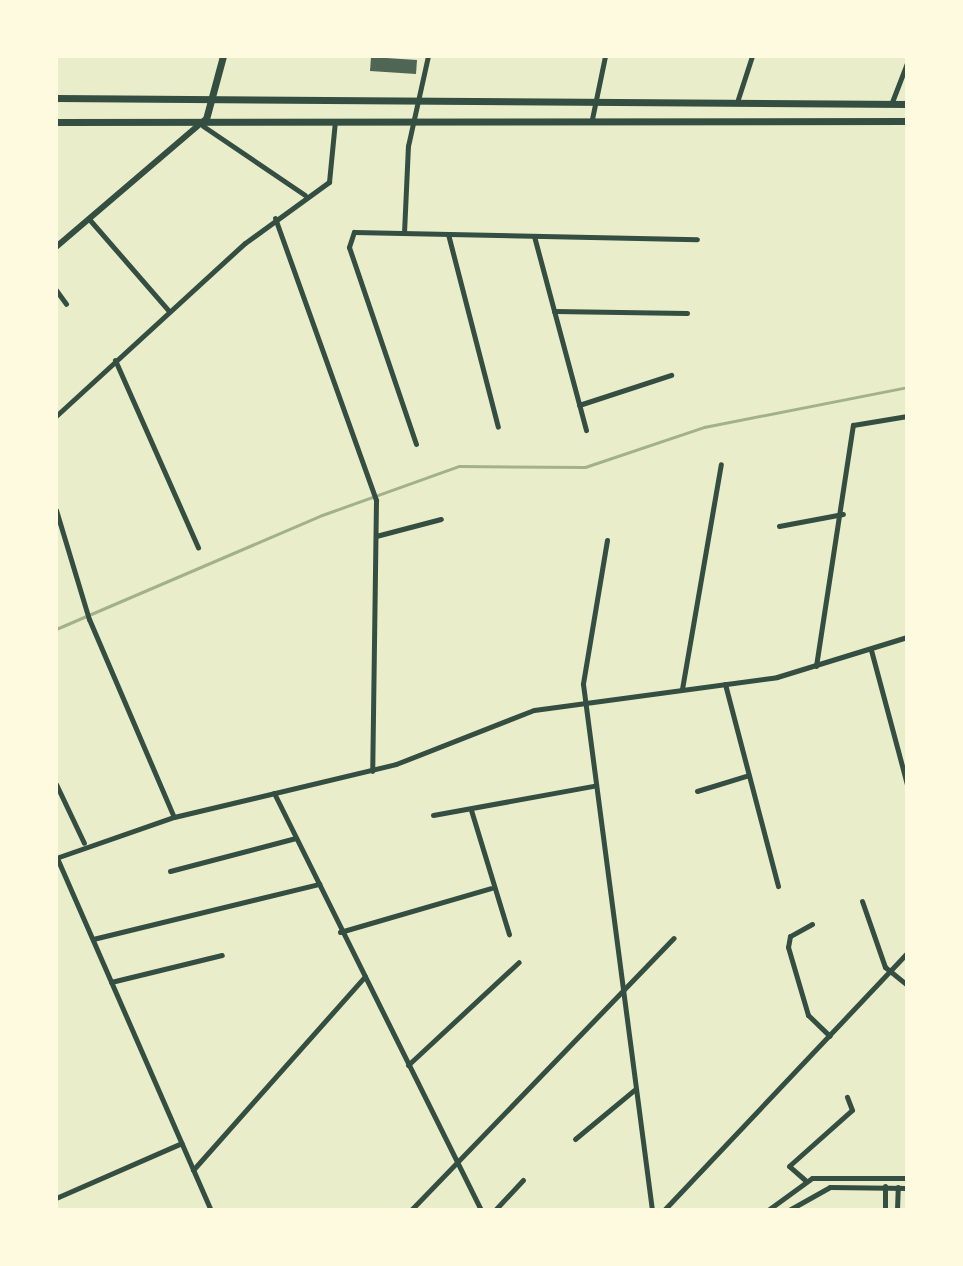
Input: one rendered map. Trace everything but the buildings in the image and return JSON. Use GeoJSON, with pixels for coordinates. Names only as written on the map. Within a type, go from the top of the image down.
{"type":"FeatureCollection","features":[{"type":"Feature","properties":{"kind":"main road"},"geometry":{"type":"LineString","coordinates":[[204,123],[223,56]]}},
{"type":"Feature","properties":{"kind":"main road"},"geometry":{"type":"LineString","coordinates":[[56,98],[417,101],[738,99],[907,104]]}},
{"type":"Feature","properties":{"kind":"main road"},"geometry":{"type":"LineString","coordinates":[[56,122],[907,121]]}},
{"type":"Feature","properties":{"kind":"street"},"geometry":{"type":"LineString","coordinates":[[404,233],[412,120],[428,56]]}},
{"type":"Feature","properties":{"kind":"street"},"geometry":{"type":"LineString","coordinates":[[592,119],[605,56]]}},
{"type":"Feature","properties":{"kind":"street"},"geometry":{"type":"LineString","coordinates":[[738,99],[752,56]]}},
{"type":"Feature","properties":{"kind":"street"},"geometry":{"type":"LineString","coordinates":[[892,102],[907,63]]}},
{"type":"Feature","properties":{"kind":"street"},"geometry":{"type":"LineString","coordinates":[[56,416],[275,218],[333,177],[335,120]]}},
{"type":"Feature","properties":{"kind":"street"},"geometry":{"type":"LineString","coordinates":[[56,247],[204,123],[305,195]]}},
{"type":"Feature","properties":{"kind":"street"},"geometry":{"type":"LineString","coordinates":[[275,218],[371,476],[376,500],[372,771]]}},
{"type":"Feature","properties":{"kind":"street"},"geometry":{"type":"LineString","coordinates":[[89,219],[169,311]]}},
{"type":"Feature","properties":{"kind":"street"},"geometry":{"type":"LineString","coordinates":[[416,444],[348,236],[404,233],[697,239]]}},
{"type":"Feature","properties":{"kind":"street"},"geometry":{"type":"LineString","coordinates":[[448,234],[498,427]]}},
{"type":"Feature","properties":{"kind":"street"},"geometry":{"type":"LineString","coordinates":[[534,236],[586,430]]}},
{"type":"Feature","properties":{"kind":"street"},"geometry":{"type":"LineString","coordinates":[[56,290],[66,304]]}},
{"type":"Feature","properties":{"kind":"street"},"geometry":{"type":"LineString","coordinates":[[554,311],[687,313]]}},
{"type":"Feature","properties":{"kind":"street"},"geometry":{"type":"LineString","coordinates":[[115,360],[198,547]]}},
{"type":"Feature","properties":{"kind":"street"},"geometry":{"type":"LineString","coordinates":[[579,405],[671,375]]}},
{"type":"Feature","properties":{"kind":"street"},"geometry":{"type":"LineString","coordinates":[[816,666],[843,514],[853,425],[907,416]]}},
{"type":"Feature","properties":{"kind":"street"},"geometry":{"type":"LineString","coordinates":[[682,689],[721,464]]}},
{"type":"Feature","properties":{"kind":"street"},"geometry":{"type":"LineString","coordinates":[[56,510],[80,580],[89,619],[174,817]]}},
{"type":"Feature","properties":{"kind":"street"},"geometry":{"type":"LineString","coordinates":[[779,526],[843,514]]}},
{"type":"Feature","properties":{"kind":"street"},"geometry":{"type":"LineString","coordinates":[[376,536],[441,519]]}},
{"type":"Feature","properties":{"kind":"street"},"geometry":{"type":"LineString","coordinates":[[607,540],[583,674],[593,786],[652,1210]]}},
{"type":"Feature","properties":{"kind":"street"},"geometry":{"type":"LineString","coordinates":[[211,1210],[56,858],[84,843],[174,817],[372,771],[534,710],[725,684],[816,666],[907,637]]}},
{"type":"Feature","properties":{"kind":"street"},"geometry":{"type":"LineString","coordinates":[[871,650],[907,784]]}},
{"type":"Feature","properties":{"kind":"street"},"geometry":{"type":"LineString","coordinates":[[725,684],[778,886]]}},
{"type":"Feature","properties":{"kind":"street"},"geometry":{"type":"LineString","coordinates":[[697,791],[749,775]]}},
{"type":"Feature","properties":{"kind":"street"},"geometry":{"type":"LineString","coordinates":[[56,784],[84,843]]}},
{"type":"Feature","properties":{"kind":"street"},"geometry":{"type":"LineString","coordinates":[[433,815],[593,786]]}},
{"type":"Feature","properties":{"kind":"street"},"geometry":{"type":"LineString","coordinates":[[274,793],[340,932],[481,1210]]}},
{"type":"Feature","properties":{"kind":"street"},"geometry":{"type":"LineString","coordinates":[[471,810],[491,888],[509,934]]}},
{"type":"Feature","properties":{"kind":"street"},"geometry":{"type":"LineString","coordinates":[[170,871],[296,838]]}},
{"type":"Feature","properties":{"kind":"street"},"geometry":{"type":"LineString","coordinates":[[93,939],[319,884]]}},
{"type":"Feature","properties":{"kind":"street"},"geometry":{"type":"LineString","coordinates":[[340,932],[491,888]]}},
{"type":"Feature","properties":{"kind":"street"},"geometry":{"type":"LineString","coordinates":[[862,901],[890,971],[907,985]]}},
{"type":"Feature","properties":{"kind":"street"},"geometry":{"type":"LineString","coordinates":[[812,924],[790,936],[788,947],[808,1015],[830,1036]]}},
{"type":"Feature","properties":{"kind":"street"},"geometry":{"type":"LineString","coordinates":[[411,1210],[622,996],[674,938]]}},
{"type":"Feature","properties":{"kind":"street"},"geometry":{"type":"LineString","coordinates":[[664,1210],[907,953]]}},
{"type":"Feature","properties":{"kind":"street"},"geometry":{"type":"LineString","coordinates":[[111,982],[222,955]]}},
{"type":"Feature","properties":{"kind":"street"},"geometry":{"type":"LineString","coordinates":[[408,1065],[519,962]]}},
{"type":"Feature","properties":{"kind":"street"},"geometry":{"type":"LineString","coordinates":[[193,1170],[365,976]]}},
{"type":"Feature","properties":{"kind":"street"},"geometry":{"type":"LineString","coordinates":[[575,1139],[635,1089]]}},
{"type":"Feature","properties":{"kind":"street"},"geometry":{"type":"LineString","coordinates":[[806,1180],[789,1166],[852,1110],[847,1097]]}},
{"type":"Feature","properties":{"kind":"street"},"geometry":{"type":"LineString","coordinates":[[56,1198],[182,1143]]}},
{"type":"Feature","properties":{"kind":"street"},"geometry":{"type":"LineString","coordinates":[[768,1210],[806,1180],[907,1178]]}},
{"type":"Feature","properties":{"kind":"street"},"geometry":{"type":"LineString","coordinates":[[495,1210],[523,1180]]}},
{"type":"Feature","properties":{"kind":"street"},"geometry":{"type":"LineString","coordinates":[[885,1186],[885,1210]]}},
{"type":"Feature","properties":{"kind":"street"},"geometry":{"type":"LineString","coordinates":[[789,1210],[816,1190],[885,1186],[907,1188]]}},
{"type":"Feature","properties":{"kind":"street"},"geometry":{"type":"LineString","coordinates":[[897,1210],[898,1187]]}},
{"type":"Feature","properties":{"kind":"waterway"},"geometry":{"type":"LineString","coordinates":[[56,629],[322,515],[459,466],[585,467],[704,427],[907,387]]}}]}
